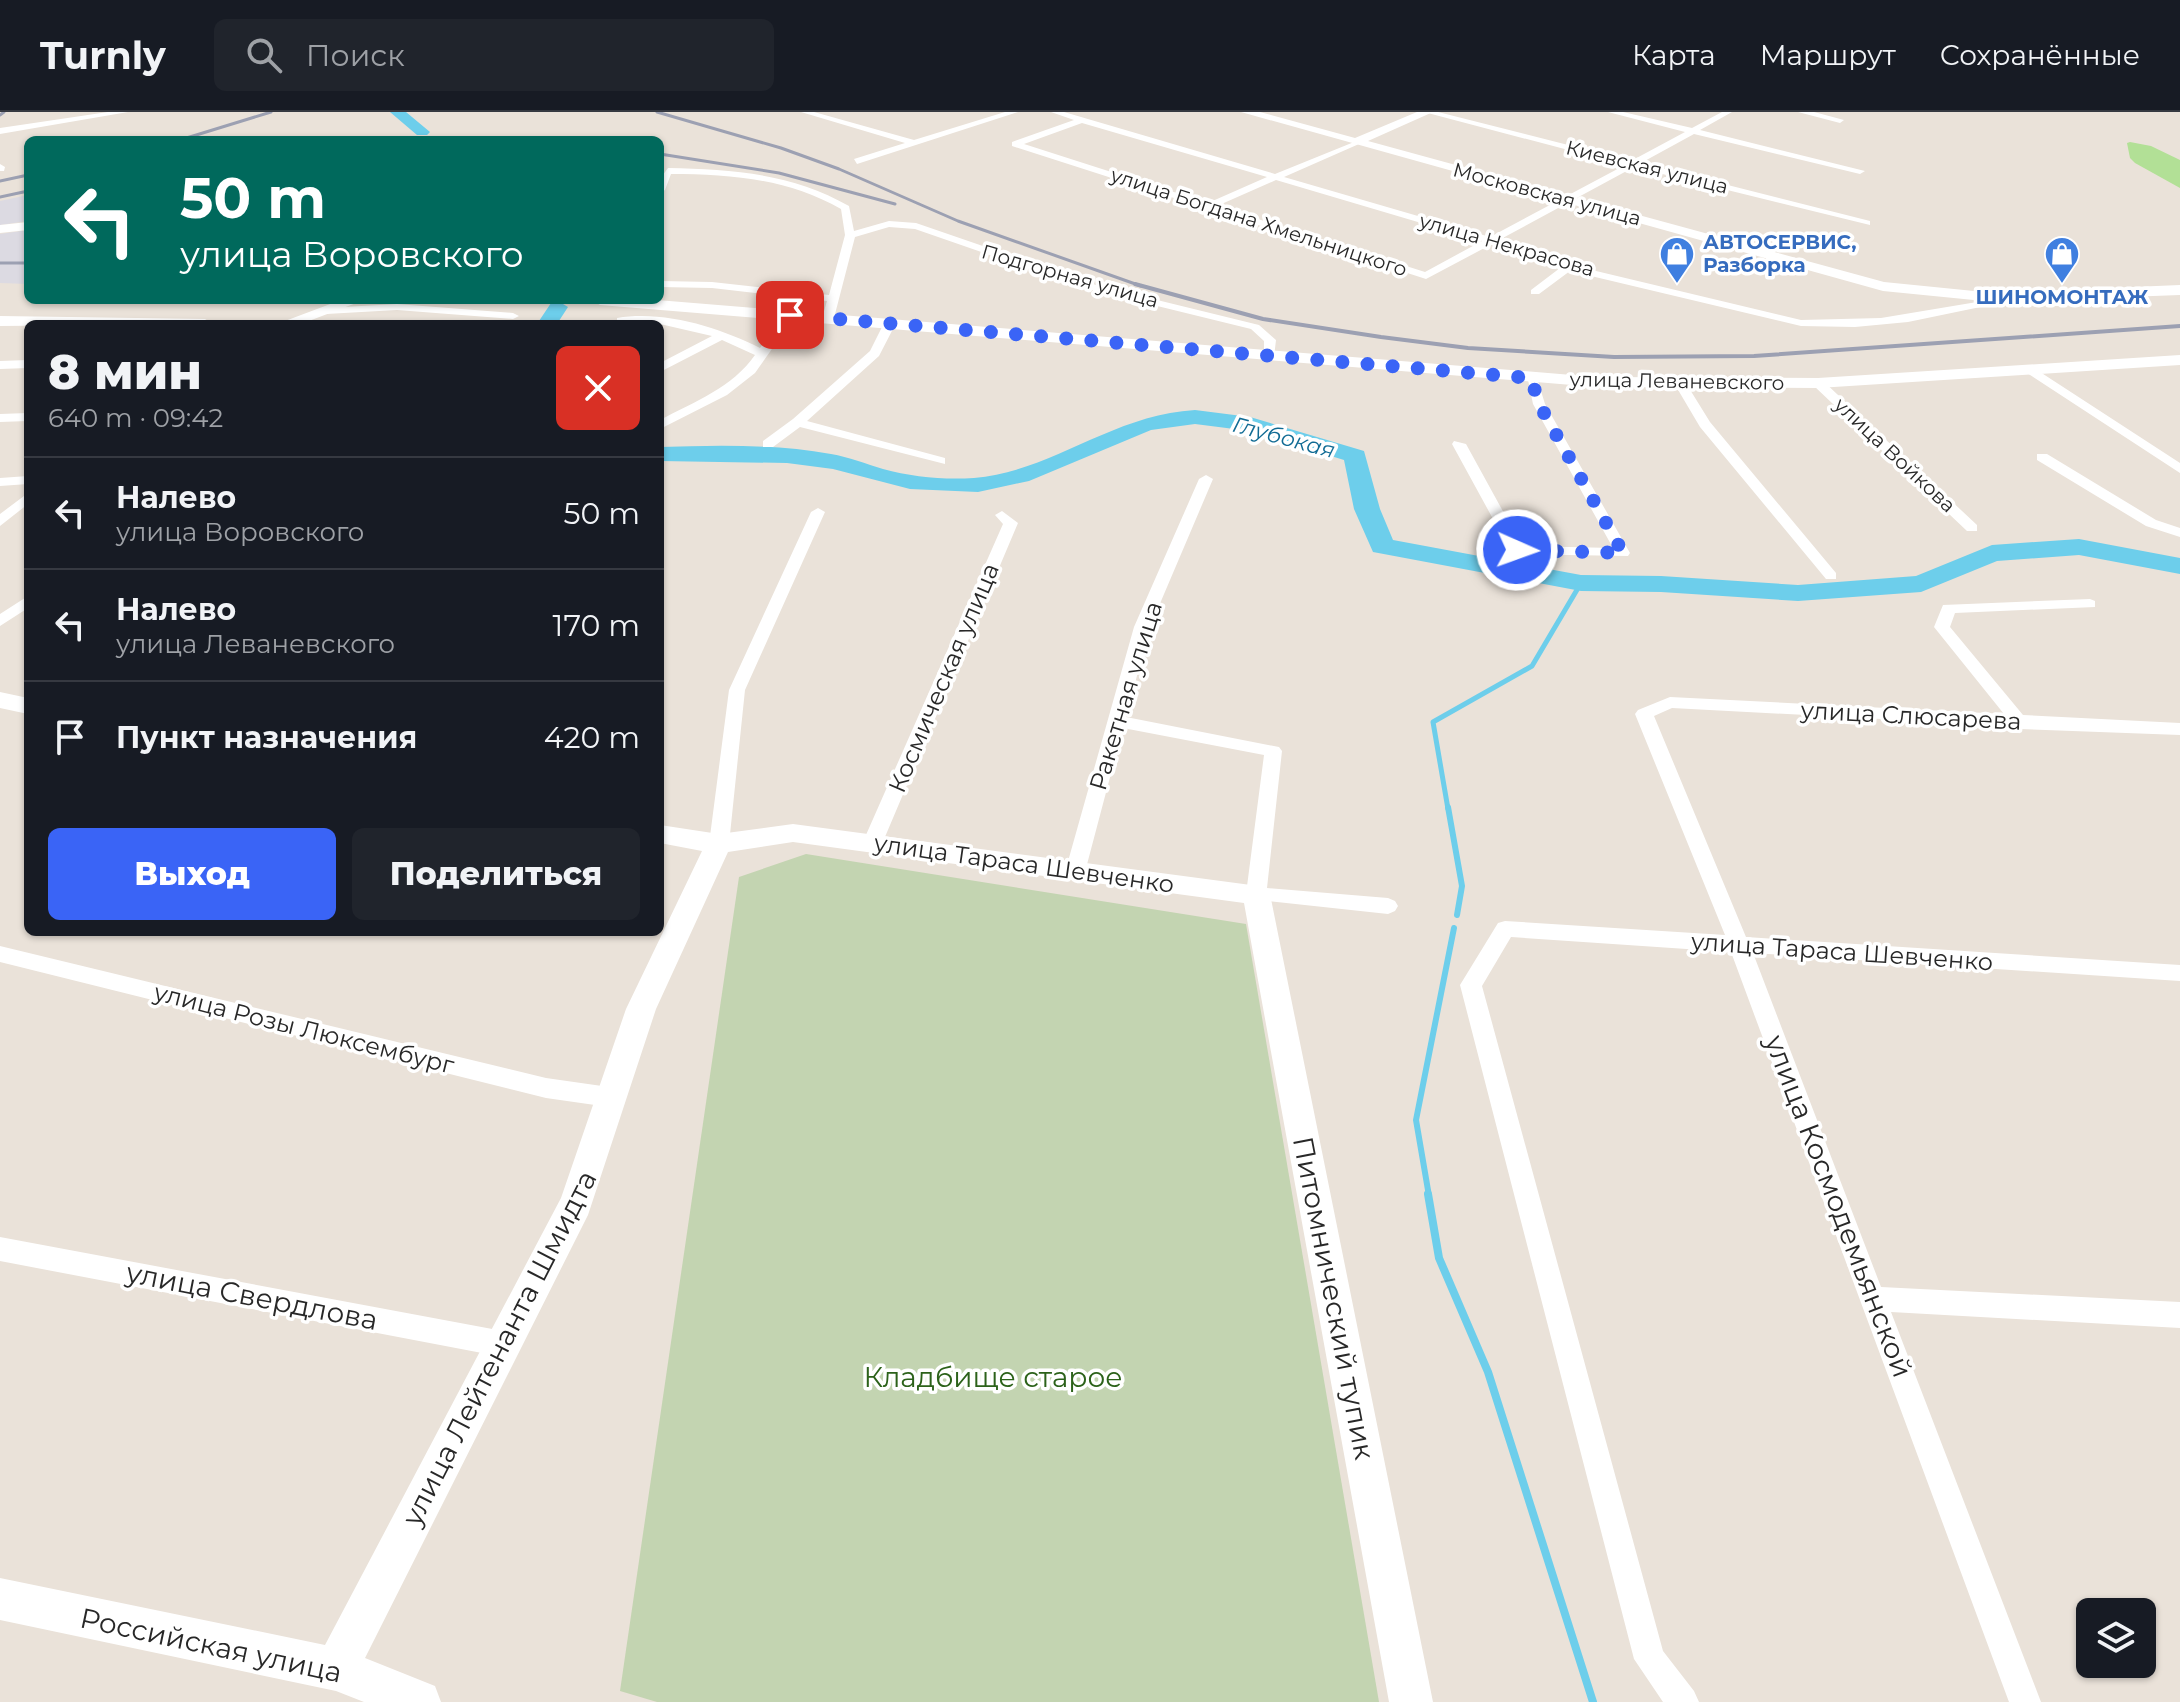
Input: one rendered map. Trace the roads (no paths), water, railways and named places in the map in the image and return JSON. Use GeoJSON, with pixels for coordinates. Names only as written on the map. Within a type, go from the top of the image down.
{"type":"FeatureCollection","features":[{"type":"Feature","properties":{"kind":"street"},"geometry":{"type":"LineString","coordinates":[[0,130],[58,112]]}},
{"type":"Feature","properties":{"kind":"street"},"geometry":{"type":"LineString","coordinates":[[0,130],[124,112]]}},
{"type":"Feature","properties":{"kind":"street"},"geometry":{"type":"LineString","coordinates":[[805,112],[914,143]]}},
{"type":"Feature","properties":{"kind":"street"},"geometry":{"type":"LineString","coordinates":[[857,161],[1014,112]]}},
{"type":"Feature","properties":{"kind":"street","name":"улица Некрасова"},"geometry":{"type":"LineString","coordinates":[[1055,112],[1489,240],[1568,267],[1801,323],[1838,326],[1920,318],[2013,299]]}},
{"type":"Feature","properties":{"kind":"street","name":"Московская улица"},"geometry":{"type":"LineString","coordinates":[[1247,112],[1883,286],[1936,295],[2013,299],[2180,290]]}},
{"type":"Feature","properties":{"kind":"street"},"geometry":{"type":"LineString","coordinates":[[1209,206],[1427,112]]}},
{"type":"Feature","properties":{"kind":"street","name":"Киевская улица"},"geometry":{"type":"LineString","coordinates":[[1427,112],[1866,223]]}},
{"type":"Feature","properties":{"kind":"street"},"geometry":{"type":"LineString","coordinates":[[1612,112],[1860,171]]}},
{"type":"Feature","properties":{"kind":"street","name":"улица Богдана Хмельницкого"},"geometry":{"type":"LineString","coordinates":[[1082,120],[1015,144],[1426,276],[1728,112]]}},
{"type":"Feature","properties":{"kind":"street"},"geometry":{"type":"LineString","coordinates":[[1802,112],[1840,120]]}},
{"type":"Feature","properties":{"kind":"street"},"geometry":{"type":"LineString","coordinates":[[664,180],[668,171],[764,178],[813,191],[846,208],[850,235],[828,318]]}},
{"type":"Feature","properties":{"kind":"street","name":"Подгорная улица"},"geometry":{"type":"LineString","coordinates":[[850,235],[889,224],[916,226],[1092,287],[1243,322],[1267,335],[1268,357]]}},
{"type":"Feature","properties":{"kind":"street"},"geometry":{"type":"LineString","coordinates":[[0,229],[24,226]]}},
{"type":"Feature","properties":{"kind":"street"},"geometry":{"type":"LineString","coordinates":[[1535,292],[1568,267]]}},
{"type":"Feature","properties":{"kind":"street"},"geometry":{"type":"LineString","coordinates":[[664,284],[712,285],[834,299]]}},
{"type":"Feature","properties":{"kind":"street"},"geometry":{"type":"LineString","coordinates":[[298,320],[345,304]]}},
{"type":"Feature","properties":{"kind":"street","name":"улица Леваневского"},"geometry":{"type":"LineString","coordinates":[[651,304],[1531,378],[1680,383],[1818,383],[2180,360]]}},
{"type":"Feature","properties":{"kind":"street"},"geometry":{"type":"LineString","coordinates":[[326,311],[397,307],[513,316]]}},
{"type":"Feature","properties":{"kind":"street"},"geometry":{"type":"LineString","coordinates":[[664,423],[723,392],[751,370],[790,315]]}},
{"type":"Feature","properties":{"kind":"street"},"geometry":{"type":"LineString","coordinates":[[1,322],[24,322]]}},
{"type":"Feature","properties":{"kind":"street"},"geometry":{"type":"LineString","coordinates":[[664,322],[724,334],[764,355]]}},
{"type":"Feature","properties":{"kind":"street"},"geometry":{"type":"LineString","coordinates":[[768,444],[798,422],[875,353],[889,325]]}},
{"type":"Feature","properties":{"kind":"street"},"geometry":{"type":"LineString","coordinates":[[664,366],[724,334]]}},
{"type":"Feature","properties":{"kind":"street"},"geometry":{"type":"LineString","coordinates":[[0,365],[24,364]]}},
{"type":"Feature","properties":{"kind":"street"},"geometry":{"type":"LineString","coordinates":[[2031,370],[2180,469]]}},
{"type":"Feature","properties":{"kind":"street"},"geometry":{"type":"LineString","coordinates":[[1459,444],[1517,550],[1623,553],[1539,404],[1531,378]]}},
{"type":"Feature","properties":{"kind":"street"},"geometry":{"type":"LineString","coordinates":[[1680,383],[1705,424],[1831,576]]}},
{"type":"Feature","properties":{"kind":"street","name":"улица Войкова"},"geometry":{"type":"LineString","coordinates":[[1818,383],[1972,528]]}},
{"type":"Feature","properties":{"kind":"street"},"geometry":{"type":"LineString","coordinates":[[0,418],[24,417]]}},
{"type":"Feature","properties":{"kind":"street"},"geometry":{"type":"LineString","coordinates":[[798,422],[940,461]]}},
{"type":"Feature","properties":{"kind":"street"},"geometry":{"type":"LineString","coordinates":[[2042,457],[2151,523],[2180,533]]}},
{"type":"Feature","properties":{"kind":"street","name":"Ракетная улица"},"geometry":{"type":"LineString","coordinates":[[1075,872],[1142,627],[1206,479]]}},
{"type":"Feature","properties":{"kind":"street"},"geometry":{"type":"LineString","coordinates":[[0,482],[24,480]]}},
{"type":"Feature","properties":{"kind":"street"},"geometry":{"type":"LineString","coordinates":[[0,522],[24,501]]}},
{"type":"Feature","properties":{"kind":"street"},"geometry":{"type":"LineString","coordinates":[[719,844],[737,690],[818,512]]}},
{"type":"Feature","properties":{"kind":"street","name":"Космическая улица"},"geometry":{"type":"LineString","coordinates":[[872,844],[1011,523],[1002,515]]}},
{"type":"Feature","properties":{"kind":"street"},"geometry":{"type":"LineString","coordinates":[[0,621],[24,604]]}},
{"type":"Feature","properties":{"kind":"street"},"geometry":{"type":"LineString","coordinates":[[2020,723],[1942,627],[1949,608],[2090,604]]}},
{"type":"Feature","properties":{"kind":"street","name":"улица Слюсарева"},"geometry":{"type":"LineString","coordinates":[[1644,714],[1670,702],[2020,723],[2180,729]]}},
{"type":"Feature","properties":{"kind":"street","name":"улица Космодемьянской"},"geometry":{"type":"LineString","coordinates":[[1644,714],[1740,947],[1876,1299],[2025,1702]]}},
{"type":"Feature","properties":{"kind":"street"},"geometry":{"type":"LineString","coordinates":[[1116,721],[1273,751],[1256,894]]}},
{"type":"Feature","properties":{"kind":"street","name":"улица Тараса Шевченко"},"geometry":{"type":"LineString","coordinates":[[664,835],[719,844],[793,833],[1075,872],[1388,906]]}},
{"type":"Feature","properties":{"kind":"street","name":"улица Лейтенанта Шмидта"},"geometry":{"type":"LineString","coordinates":[[336,1669],[576,1204],[596,1154],[609,1097],[657,969],[719,844]]}},
{"type":"Feature","properties":{"kind":"street","name":"Питомнический тупик"},"geometry":{"type":"LineString","coordinates":[[1256,894],[1411,1702]]}},
{"type":"Feature","properties":{"kind":"street","name":"улица Тараса Шевченко"},"geometry":{"type":"LineString","coordinates":[[1683,1702],[1650,1659],[1471,985],[1505,929],[1740,947],[2180,973]]}},
{"type":"Feature","properties":{"kind":"street","name":"улица Розы Люксембург"},"geometry":{"type":"LineString","coordinates":[[0,954],[546,1088],[609,1097]]}},
{"type":"Feature","properties":{"kind":"street","name":"улица Свердлова"},"geometry":{"type":"LineString","coordinates":[[0,1249],[503,1344]]}},
{"type":"Feature","properties":{"kind":"street"},"geometry":{"type":"LineString","coordinates":[[1876,1299],[2180,1315]]}},
{"type":"Feature","properties":{"kind":"street","name":"Российская улица"},"geometry":{"type":"LineString","coordinates":[[0,1599],[336,1669],[419,1702]]}},
{"type":"Feature","properties":{"kind":"waterway","name":"Глубокая"},"geometry":{"type":"LineString","coordinates":[[397,112],[422,132]]}},
{"type":"Feature","properties":{"kind":"waterway","name":"Глубокая"},"geometry":{"type":"LineString","coordinates":[[550,320],[558,307]]}},
{"type":"Feature","properties":{"kind":"waterway","name":"Глубокая"},"geometry":{"type":"LineString","coordinates":[[664,454],[787,456],[834,462],[910,482],[978,485],[1020,476],[1143,425],[1195,417],[1250,424],[1355,456],[1367,509],[1382,546],[1581,583],[1661,584],[1798,593],[1921,584],[1992,553],[2079,547],[2180,566]]}},
{"type":"Feature","properties":{"kind":"waterway"},"geometry":{"type":"LineString","coordinates":[[1448,809],[1433,722],[1532,666],[1581,583]]}},
{"type":"Feature","properties":{"kind":"waterway"},"geometry":{"type":"LineString","coordinates":[[1448,807],[1462,886],[1457,915]]}},
{"type":"Feature","properties":{"kind":"waterway"},"geometry":{"type":"LineString","coordinates":[[1429,1196],[1416,1120],[1454,928]]}},
{"type":"Feature","properties":{"kind":"waterway"},"geometry":{"type":"LineString","coordinates":[[1428,1194],[1439,1258],[1488,1372],[1593,1702]]}},
{"type":"Feature","properties":{"kind":"railway"},"geometry":{"type":"LineString","coordinates":[[0,115],[4,112]]}},
{"type":"Feature","properties":{"kind":"railway"},"geometry":{"type":"LineString","coordinates":[[193,136],[271,112]]}},
{"type":"Feature","properties":{"kind":"railway"},"geometry":{"type":"LineString","coordinates":[[657,112],[781,148],[839,169],[958,221],[1137,284]]}},
{"type":"Feature","properties":{"kind":"railway"},"geometry":{"type":"LineString","coordinates":[[664,155],[779,173],[895,204]]}},
{"type":"Feature","properties":{"kind":"railway"},"geometry":{"type":"LineString","coordinates":[[0,181],[24,176]]}},
{"type":"Feature","properties":{"kind":"railway"},"geometry":{"type":"LineString","coordinates":[[0,197],[24,192]]}},
{"type":"Feature","properties":{"kind":"railway"},"geometry":{"type":"LineString","coordinates":[[0,263],[24,263]]}},
{"type":"Feature","properties":{"kind":"railway"},"geometry":{"type":"LineString","coordinates":[[1137,284],[1263,319],[1381,337],[1468,348],[1614,357],[1754,356],[2180,326]]}},
{"type":"Feature","properties":{"kind":"railway"},"geometry":{"type":"LineString","coordinates":[[1137,284],[1141,286]]}},
{"type":"Feature","properties":{"kind":"place","name":"АВТОСЕРВИС, Разборка"},"geometry":{"type":"Point","coordinates":[1677,285]}},
{"type":"Feature","properties":{"kind":"place","name":"ШИНОМОНТАЖ"},"geometry":{"type":"Point","coordinates":[2062,285]}},
{"type":"Feature","properties":{"kind":"park label","name":"Кладбище старое"},"geometry":{"type":"Point","coordinates":[993,1377]}}]}
